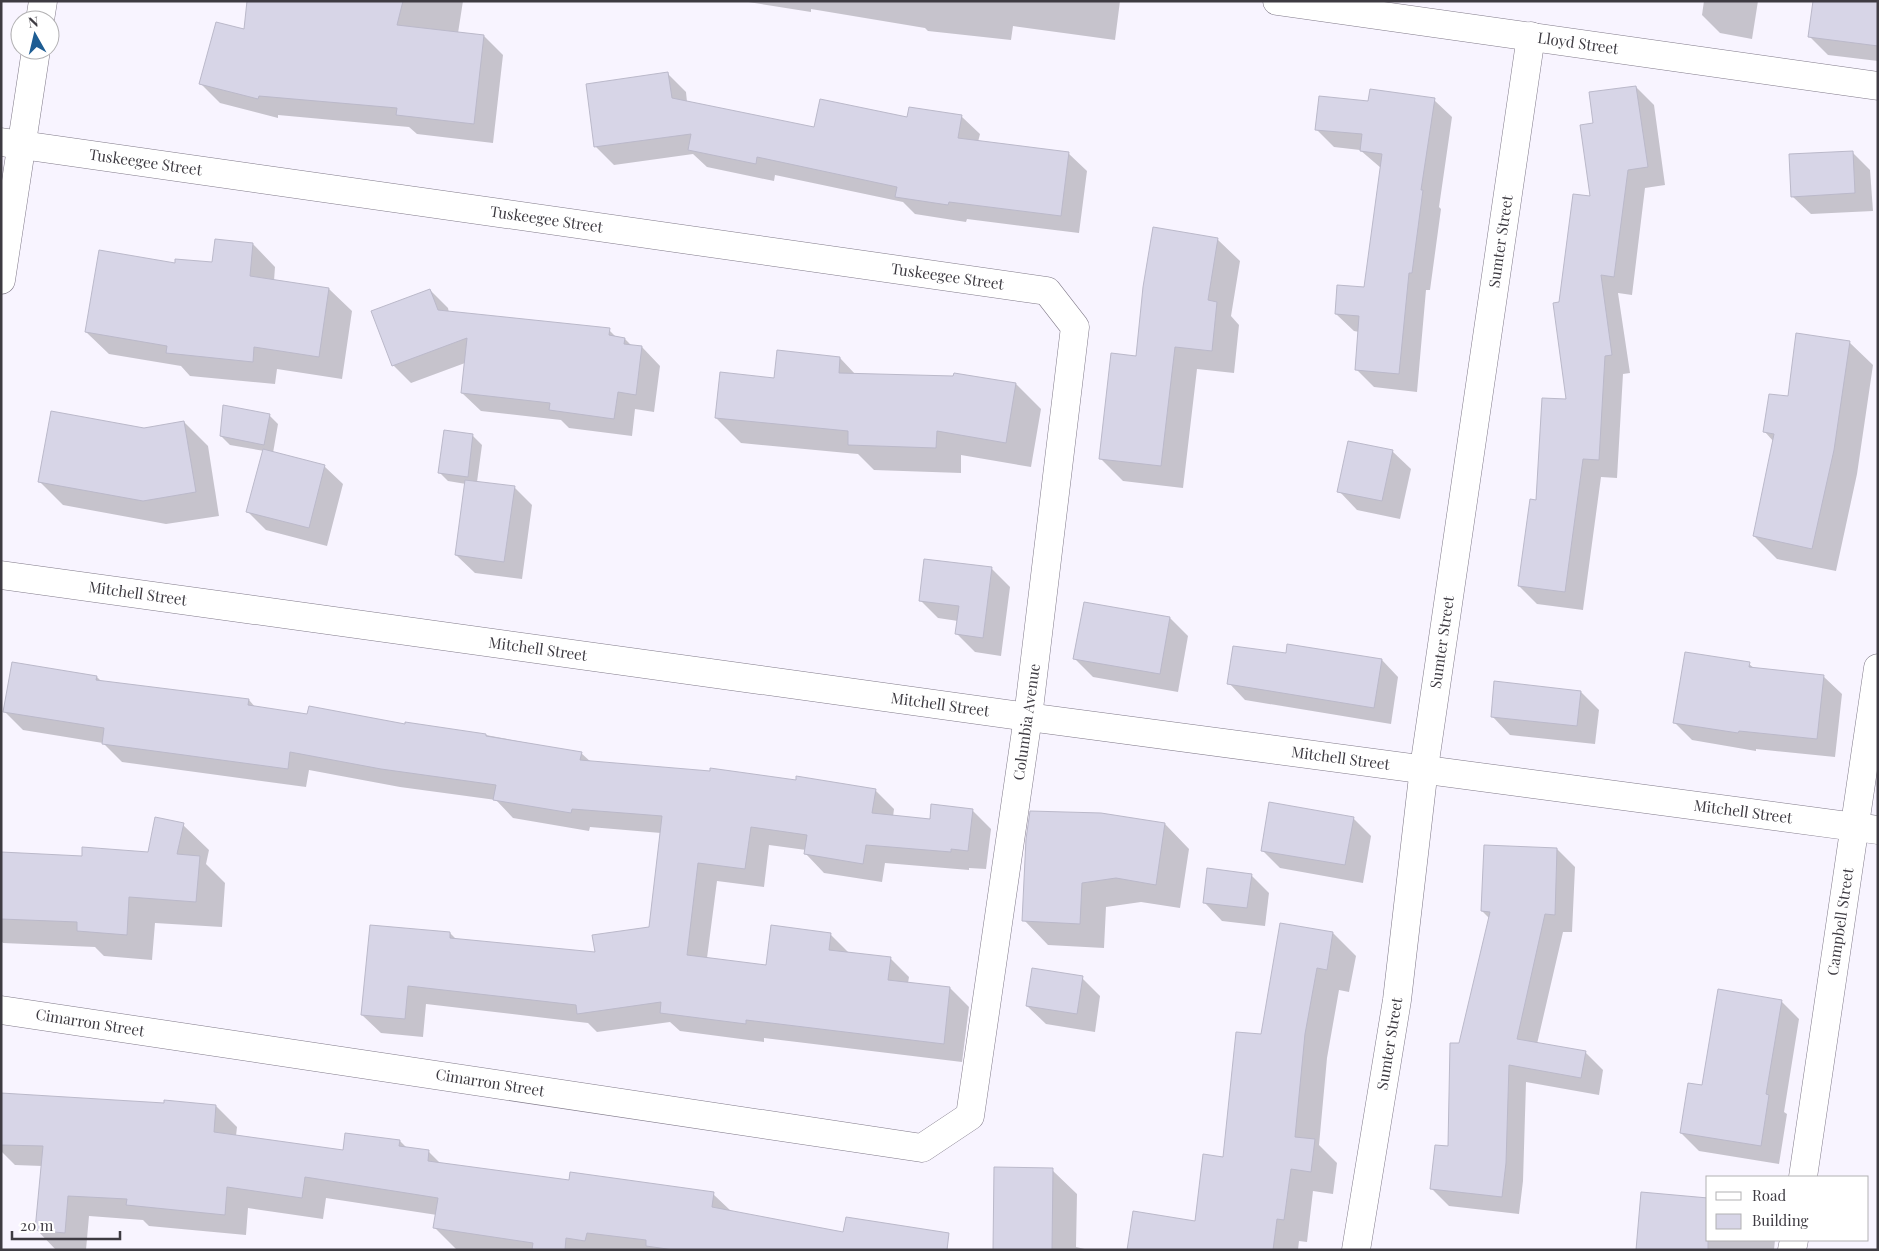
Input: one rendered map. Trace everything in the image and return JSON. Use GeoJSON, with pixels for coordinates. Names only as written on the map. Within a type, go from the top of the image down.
{"type":"FeatureCollection","features":[{"type":"Feature","properties":{"kind":"street","name":"Lloyd Street"},"geometry":{"type":"LineString","coordinates":[[1277,1],[1878,86]]}},
{"type":"Feature","properties":{"kind":"street","name":"Sumter Street"},"geometry":{"type":"LineString","coordinates":[[1356,1250],[1397,1000],[1424,768],[1531,36]]}},
{"type":"Feature","properties":{"kind":"street"},"geometry":{"type":"LineString","coordinates":[[1,280],[11,143],[33,60]]}},
{"type":"Feature","properties":{"kind":"street","name":"Tuskeegee Street"},"geometry":{"type":"LineString","coordinates":[[11,143],[1047,291],[1075,327]]}},
{"type":"Feature","properties":{"kind":"street","name":"Columbia Avenue"},"geometry":{"type":"LineString","coordinates":[[970,1116],[1028,717],[1075,327]]}},
{"type":"Feature","properties":{"kind":"street","name":"Mitchell Street"},"geometry":{"type":"LineString","coordinates":[[1,575],[1028,717],[1866,828]]}},
{"type":"Feature","properties":{"kind":"street","name":"Campbell Street"},"geometry":{"type":"LineString","coordinates":[[1803,1176],[1866,828],[1878,668]]}},
{"type":"Feature","properties":{"kind":"street","name":"Cimarron Street"},"geometry":{"type":"LineString","coordinates":[[1,1010],[922,1148],[970,1116]]}},
{"type":"Feature","properties":{"kind":"building"},"geometry":{"type":"Polygon","coordinates":[[[247,1],[403,1],[397,25],[484,35],[474,124],[396,115],[397,108],[259,96],[258,99],[199,84],[216,22],[244,29],[247,1]]]}},
{"type":"Feature","properties":{"kind":"building"},"geometry":{"type":"Polygon","coordinates":[[[1813,1],[1878,1],[1878,46],[1808,37],[1813,1]]]}},
{"type":"Feature","properties":{"kind":"building"},"geometry":{"type":"Polygon","coordinates":[[[668,72],[672,98],[814,127],[820,99],[907,117],[909,107],[962,115],[958,138],[1069,152],[1061,216],[949,202],[948,205],[895,197],[897,187],[757,157],[756,164],[688,150],[691,134],[594,147],[586,84],[668,72]]]}},
{"type":"Feature","properties":{"kind":"building"},"geometry":{"type":"Polygon","coordinates":[[[1636,86],[1648,167],[1628,170],[1614,277],[1601,275],[1612,355],[1605,356],[1599,460],[1583,459],[1565,592],[1518,586],[1530,499],[1536,500],[1542,398],[1566,399],[1553,303],[1559,302],[1573,194],[1590,196],[1580,125],[1593,123],[1589,92],[1636,86]]]}},
{"type":"Feature","properties":{"kind":"building"},"geometry":{"type":"Polygon","coordinates":[[[1370,89],[1435,98],[1421,190],[1423,190],[1412,273],[1409,273],[1399,374],[1355,370],[1359,316],[1335,314],[1337,285],[1364,287],[1382,154],[1360,151],[1362,134],[1315,130],[1319,96],[1368,101],[1370,89]]]}},
{"type":"Feature","properties":{"kind":"building"},"geometry":{"type":"Polygon","coordinates":[[[1853,151],[1855,193],[1791,197],[1789,154],[1853,151]]]}},
{"type":"Feature","properties":{"kind":"building"},"geometry":{"type":"Polygon","coordinates":[[[1153,227],[1218,238],[1208,300],[1217,302],[1212,351],[1175,347],[1161,466],[1099,459],[1111,353],[1136,356],[1143,287],[1153,227]]]}},
{"type":"Feature","properties":{"kind":"building"},"geometry":{"type":"Polygon","coordinates":[[[215,239],[253,243],[250,276],[329,288],[319,357],[254,347],[253,362],[166,353],[167,346],[85,332],[99,250],[175,263],[175,259],[212,262],[215,239]]]}},
{"type":"Feature","properties":{"kind":"building"},"geometry":{"type":"Polygon","coordinates":[[[430,289],[438,310],[610,328],[609,335],[625,338],[624,344],[642,346],[636,395],[618,392],[614,419],[549,410],[550,403],[461,393],[467,338],[392,366],[371,311],[430,289]]]}},
{"type":"Feature","properties":{"kind":"building"},"geometry":{"type":"Polygon","coordinates":[[[1796,333],[1850,341],[1834,450],[1812,549],[1753,536],[1774,434],[1763,432],[1769,394],[1788,396],[1796,333]]]}},
{"type":"Feature","properties":{"kind":"building"},"geometry":{"type":"Polygon","coordinates":[[[777,350],[840,357],[839,373],[953,376],[954,373],[1016,383],[1006,443],[937,431],[936,448],[848,445],[848,431],[715,418],[720,372],[774,378],[777,350]]]}},
{"type":"Feature","properties":{"kind":"building"},"geometry":{"type":"Polygon","coordinates":[[[223,405],[270,414],[264,445],[220,436],[223,405]]]}},
{"type":"Feature","properties":{"kind":"building"},"geometry":{"type":"Polygon","coordinates":[[[51,411],[144,428],[184,421],[196,492],[143,501],[38,482],[51,411]]]}},
{"type":"Feature","properties":{"kind":"building"},"geometry":{"type":"Polygon","coordinates":[[[444,430],[473,434],[468,477],[438,473],[444,430]]]}},
{"type":"Feature","properties":{"kind":"building"},"geometry":{"type":"Polygon","coordinates":[[[1348,441],[1393,450],[1382,501],[1337,492],[1348,441]]]}},
{"type":"Feature","properties":{"kind":"building"},"geometry":{"type":"Polygon","coordinates":[[[263,449],[325,465],[309,528],[246,512],[263,449]]]}},
{"type":"Feature","properties":{"kind":"building"},"geometry":{"type":"Polygon","coordinates":[[[465,480],[515,486],[504,562],[455,555],[465,480]]]}},
{"type":"Feature","properties":{"kind":"building"},"geometry":{"type":"Polygon","coordinates":[[[924,559],[992,567],[983,638],[955,634],[959,606],[919,601],[924,559]]]}},
{"type":"Feature","properties":{"kind":"building"},"geometry":{"type":"Polygon","coordinates":[[[1084,602],[1170,617],[1160,674],[1073,659],[1084,602]]]}},
{"type":"Feature","properties":{"kind":"building"},"geometry":{"type":"Polygon","coordinates":[[[1287,644],[1382,659],[1374,708],[1227,684],[1233,646],[1286,653],[1287,644]]]}},
{"type":"Feature","properties":{"kind":"building"},"geometry":{"type":"Polygon","coordinates":[[[1685,652],[1750,662],[1749,667],[1824,675],[1817,739],[1739,731],[1738,733],[1673,723],[1685,652]]]}},
{"type":"Feature","properties":{"kind":"building"},"geometry":{"type":"Polygon","coordinates":[[[12,662],[97,676],[96,680],[249,699],[248,705],[307,714],[309,706],[405,724],[405,722],[486,734],[486,736],[582,752],[580,760],[710,771],[710,768],[796,780],[796,776],[876,789],[872,813],[930,819],[931,804],[973,809],[968,851],[951,849],[951,852],[866,845],[863,864],[804,854],[807,835],[751,827],[745,869],[698,863],[687,955],[766,965],[771,925],[831,933],[829,950],[891,957],[888,980],[950,987],[944,1044],[746,1020],[746,1024],[660,1013],[661,1002],[577,1014],[576,1005],[408,986],[405,1019],[361,1015],[370,925],[450,932],[450,938],[595,952],[592,935],[649,927],[662,816],[572,809],[571,813],[493,800],[496,785],[381,769],[290,752],[288,769],[102,744],[104,728],[3,712],[12,662]]]}},
{"type":"Feature","properties":{"kind":"building"},"geometry":{"type":"Polygon","coordinates":[[[1494,681],[1581,691],[1577,726],[1491,717],[1494,681]]]}},
{"type":"Feature","properties":{"kind":"building"},"geometry":{"type":"Polygon","coordinates":[[[1269,802],[1354,817],[1345,865],[1261,851],[1269,802]]]}},
{"type":"Feature","properties":{"kind":"building"},"geometry":{"type":"Polygon","coordinates":[[[1030,811],[1101,813],[1165,823],[1156,885],[1116,878],[1082,883],[1080,924],[1022,921],[1026,839],[1030,811]]]}},
{"type":"Feature","properties":{"kind":"building"},"geometry":{"type":"Polygon","coordinates":[[[155,817],[184,823],[177,854],[200,856],[196,902],[129,897],[127,935],[77,931],[77,922],[1,919],[1,852],[82,856],[82,847],[148,852],[155,817]]]}},
{"type":"Feature","properties":{"kind":"building"},"geometry":{"type":"Polygon","coordinates":[[[1484,845],[1557,848],[1555,915],[1545,914],[1517,1039],[1586,1051],[1581,1078],[1509,1065],[1506,1163],[1502,1197],[1430,1189],[1435,1145],[1448,1146],[1450,1043],[1459,1043],[1490,912],[1481,911],[1484,845]]]}},
{"type":"Feature","properties":{"kind":"building"},"geometry":{"type":"Polygon","coordinates":[[[1207,868],[1252,874],[1247,908],[1203,903],[1207,868]]]}},
{"type":"Feature","properties":{"kind":"building"},"geometry":{"type":"Polygon","coordinates":[[[1280,923],[1333,932],[1327,970],[1317,968],[1305,1034],[1295,1137],[1315,1139],[1311,1172],[1291,1169],[1284,1220],[1277,1219],[1273,1250],[1127,1250],[1133,1211],[1195,1221],[1203,1154],[1223,1157],[1236,1032],[1261,1034],[1280,923]]]}},
{"type":"Feature","properties":{"kind":"building"},"geometry":{"type":"Polygon","coordinates":[[[1032,968],[1083,976],[1077,1014],[1026,1006],[1032,968]]]}},
{"type":"Feature","properties":{"kind":"building"},"geometry":{"type":"Polygon","coordinates":[[[1718,989],[1782,1000],[1766,1094],[1769,1095],[1761,1146],[1680,1133],[1688,1083],[1702,1085],[1718,989]]]}},
{"type":"Feature","properties":{"kind":"building"},"geometry":{"type":"Polygon","coordinates":[[[1,1093],[164,1103],[164,1100],[216,1105],[214,1132],[343,1150],[345,1133],[400,1140],[399,1146],[429,1150],[428,1161],[569,1180],[570,1172],[714,1192],[712,1207],[843,1232],[846,1217],[949,1233],[947,1250],[674,1250],[646,1246],[646,1240],[587,1233],[585,1241],[566,1238],[565,1250],[532,1250],[533,1243],[433,1228],[438,1198],[305,1177],[302,1198],[227,1187],[225,1215],[126,1205],[127,1199],[68,1196],[65,1233],[35,1230],[43,1146],[1,1145],[1,1093]]]}},
{"type":"Feature","properties":{"kind":"building"},"geometry":{"type":"Polygon","coordinates":[[[994,1167],[1053,1168],[1052,1250],[993,1250],[994,1167]]]}},
{"type":"Feature","properties":{"kind":"building"},"geometry":{"type":"Polygon","coordinates":[[[1641,1192],[1706,1198],[1706,1241],[1708,1241],[1708,1250],[1636,1250],[1641,1192]]]}}]}
